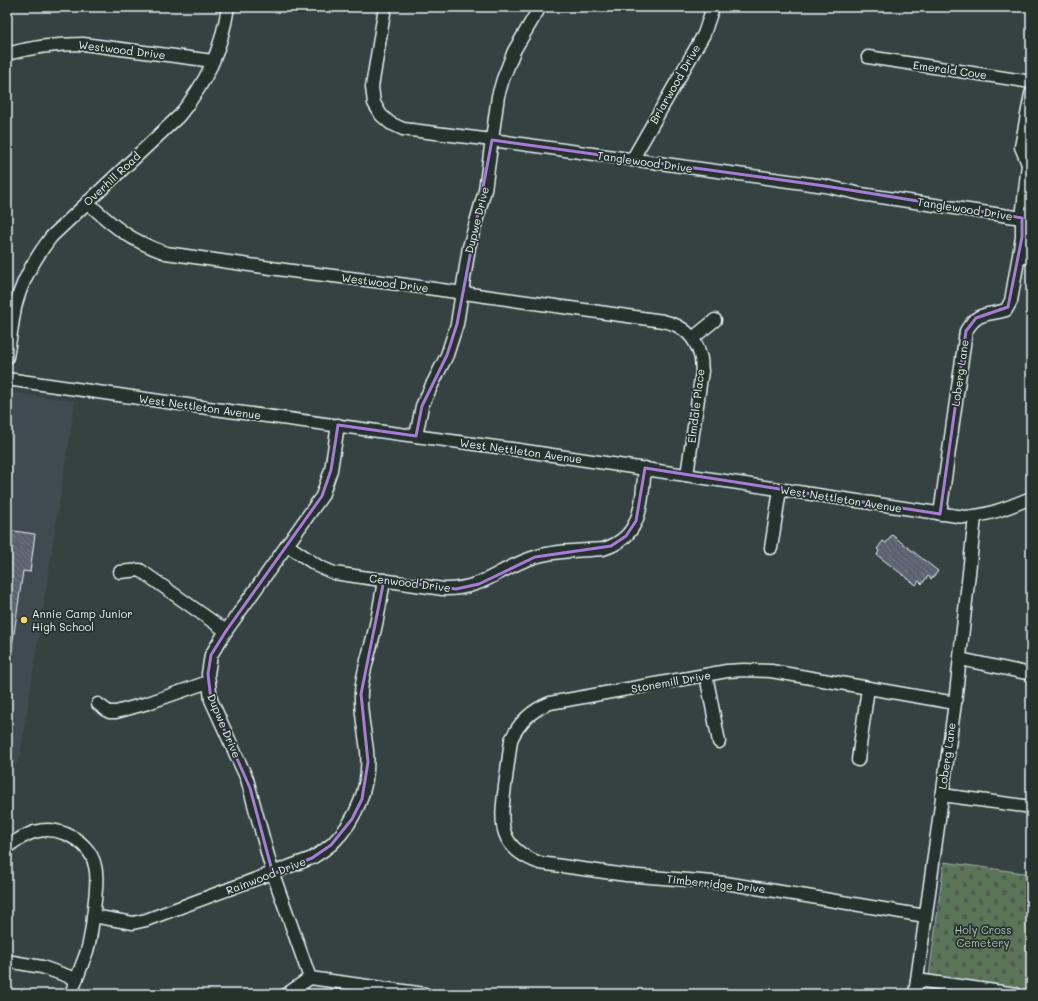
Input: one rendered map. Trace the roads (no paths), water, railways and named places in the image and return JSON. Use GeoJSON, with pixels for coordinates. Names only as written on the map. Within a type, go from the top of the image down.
{"type":"FeatureCollection","features":[{"type":"Feature","properties":{"kind":"street","name":"Overhill Road"},"geometry":{"type":"LineString","coordinates":[[7,357],[15,307],[22,286],[32,266],[51,237],[179,116],[195,96],[213,61],[224,30],[228,7]]}},
{"type":"Feature","properties":{"kind":"street","name":"Tanglewood Drive"},"geometry":{"type":"LineString","coordinates":[[385,7],[372,87],[374,103],[381,115],[390,123],[403,128],[825,186],[862,194],[1022,218]]}},
{"type":"Feature","properties":{"kind":"street","name":"Dupwe Drive"},"geometry":{"type":"LineString","coordinates":[[416,436],[422,406],[449,349],[457,324],[469,247],[485,190],[498,96],[504,73],[514,51],[540,7]]}},
{"type":"Feature","properties":{"kind":"street","name":"Briarwood Drive"},"geometry":{"type":"LineString","coordinates":[[632,160],[704,34],[713,7]]}},
{"type":"Feature","properties":{"kind":"street","name":"Westwood Drive"},"geometry":{"type":"LineString","coordinates":[[7,54],[35,48],[66,44],[83,44],[213,61]]}},
{"type":"Feature","properties":{"kind":"street","name":"Emerald Cove"},"geometry":{"type":"LineString","coordinates":[[868,58],[1031,82]]}},
{"type":"Feature","properties":{"kind":"street","name":"Loberg Lane"},"geometry":{"type":"LineString","coordinates":[[940,514],[966,331],[976,318],[1006,310],[1011,301],[1022,237],[1022,218],[1029,161],[1021,147],[1031,94]]}},
{"type":"Feature","properties":{"kind":"street","name":"Westwood Drive"},"geometry":{"type":"LineString","coordinates":[[87,202],[109,222],[132,239],[148,247],[166,253],[663,321],[675,324],[693,338]]}},
{"type":"Feature","properties":{"kind":"street"},"geometry":{"type":"LineString","coordinates":[[1019,256],[1031,258]]}},
{"type":"Feature","properties":{"kind":"street"},"geometry":{"type":"LineString","coordinates":[[693,338],[715,320]]}},
{"type":"Feature","properties":{"kind":"street","name":"Elmdale Place"},"geometry":{"type":"LineString","coordinates":[[687,475],[702,371],[700,355],[693,338]]}},
{"type":"Feature","properties":{"kind":"street","name":"West Nettleton Avenue"},"geometry":{"type":"LineString","coordinates":[[7,379],[645,468],[780,490],[964,517],[975,517],[994,512],[1031,498]]}},
{"type":"Feature","properties":{"kind":"street","name":"Dupwe Drive"},"geometry":{"type":"LineString","coordinates":[[310,978],[272,874],[245,773],[211,700],[208,674],[211,655],[226,631],[322,496],[331,470],[338,425]]}},
{"type":"Feature","properties":{"kind":"street","name":"Cenwood Drive"},"geometry":{"type":"LineString","coordinates":[[287,545],[318,566],[334,572],[443,589],[456,589],[479,584],[535,557],[546,554],[602,548],[610,546],[621,540],[626,536],[640,512],[645,468]]}},
{"type":"Feature","properties":{"kind":"street"},"geometry":{"type":"LineString","coordinates":[[771,548],[780,490]]}},
{"type":"Feature","properties":{"kind":"street","name":"Loberg Lane"},"geometry":{"type":"LineString","coordinates":[[915,994],[955,703],[975,517]]}},
{"type":"Feature","properties":{"kind":"street"},"geometry":{"type":"LineString","coordinates":[[120,572],[140,570],[226,631]]}},
{"type":"Feature","properties":{"kind":"street","name":"Rainwood Drive"},"geometry":{"type":"LineString","coordinates":[[93,916],[133,923],[146,920],[312,858],[331,845],[341,834],[352,819],[362,799],[366,785],[368,762],[361,694],[363,676],[378,617],[384,580]]}},
{"type":"Feature","properties":{"kind":"street"},"geometry":{"type":"LineString","coordinates":[[960,659],[1031,674]]}},
{"type":"Feature","properties":{"kind":"street","name":"Stonemill Drive"},"geometry":{"type":"LineString","coordinates":[[512,846],[502,824],[502,809],[511,740],[519,726],[539,707],[738,670],[771,671],[955,703]]}},
{"type":"Feature","properties":{"kind":"street"},"geometry":{"type":"LineString","coordinates":[[706,675],[719,742]]}},
{"type":"Feature","properties":{"kind":"street"},"geometry":{"type":"LineString","coordinates":[[98,704],[109,712],[116,712],[148,703],[208,682]]}},
{"type":"Feature","properties":{"kind":"street"},"geometry":{"type":"LineString","coordinates":[[858,760],[868,688]]}},
{"type":"Feature","properties":{"kind":"street"},"geometry":{"type":"LineString","coordinates":[[942,794],[1031,807]]}},
{"type":"Feature","properties":{"kind":"street"},"geometry":{"type":"LineString","coordinates":[[7,848],[21,837],[34,831],[49,830],[62,832],[83,844],[96,866],[97,880],[87,950],[71,994]]}},
{"type":"Feature","properties":{"kind":"street","name":"Timberridge Drive"},"geometry":{"type":"LineString","coordinates":[[512,846],[521,855],[540,863],[626,875],[725,884],[925,916]]}},
{"type":"Feature","properties":{"kind":"street"},"geometry":{"type":"LineString","coordinates":[[7,961],[42,967],[76,979]]}},
{"type":"Feature","properties":{"kind":"street"},"geometry":{"type":"LineString","coordinates":[[288,994],[310,978],[358,990],[426,994]]}},
{"type":"Feature","properties":{"kind":"street"},"geometry":{"type":"LineString","coordinates":[[917,980],[1016,994]]}},
{"type":"Feature","properties":{"kind":"place","name":"Annie Camp Junior High School"},"geometry":{"type":"Point","coordinates":[24,620]}},
{"type":"Feature","properties":{"kind":"park label","name":"Holy Cross Cemetery"},"geometry":{"type":"Point","coordinates":[983,936]}}]}
